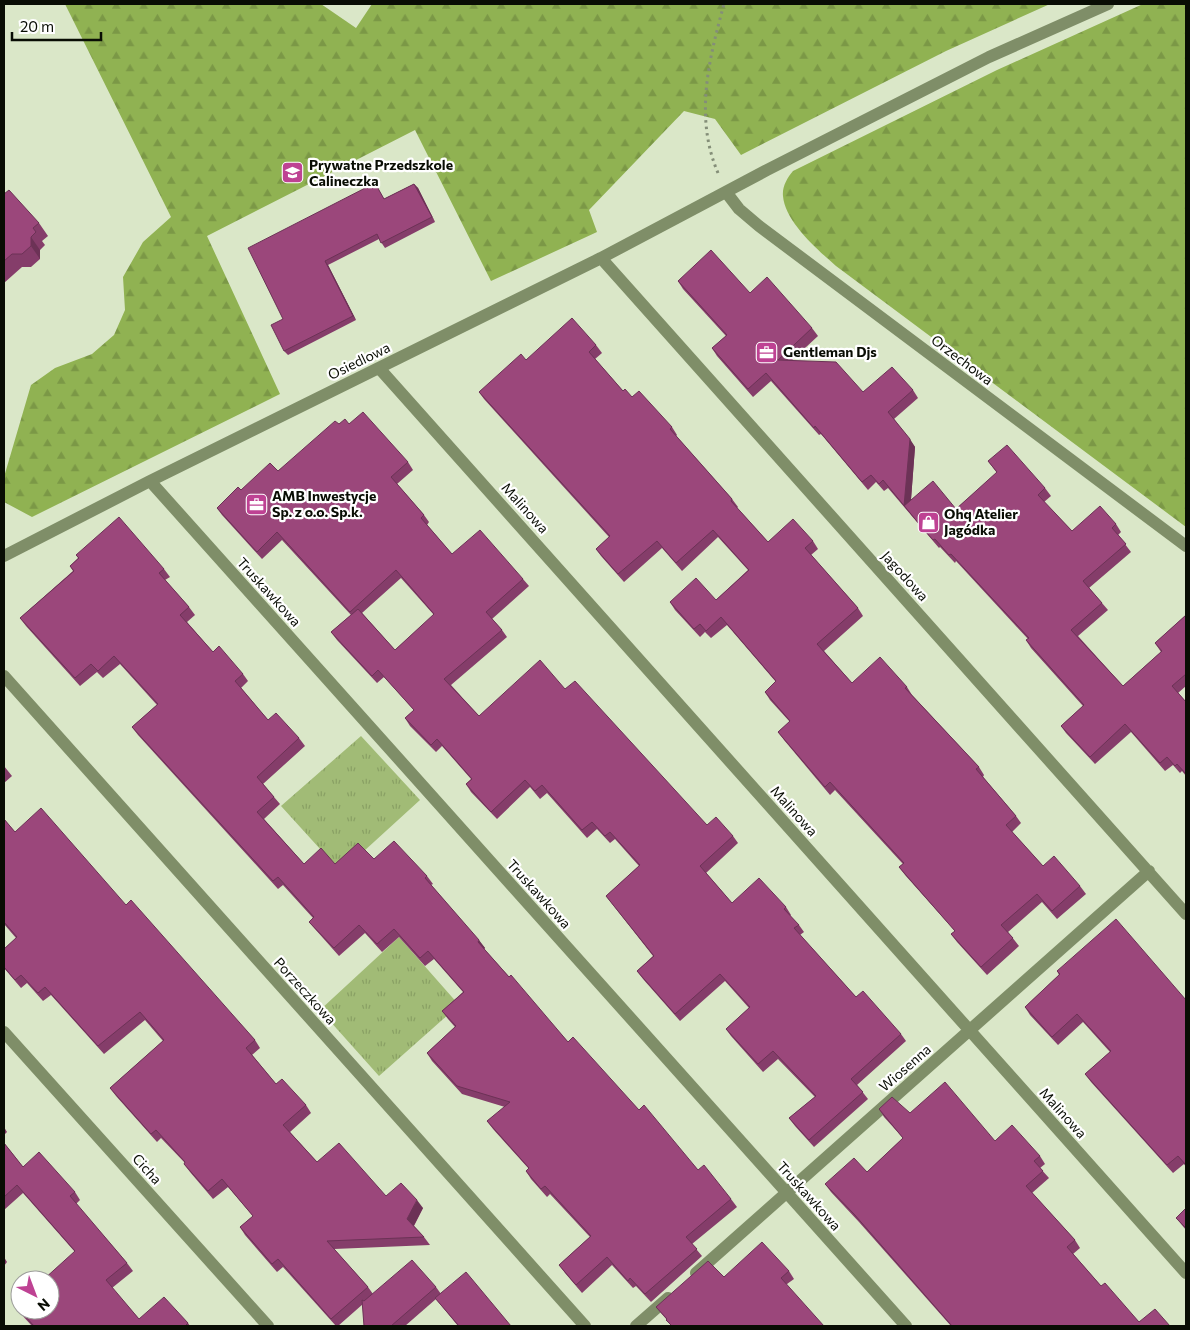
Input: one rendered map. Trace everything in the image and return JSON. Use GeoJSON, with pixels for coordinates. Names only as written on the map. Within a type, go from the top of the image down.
{"type":"FeatureCollection","features":[{"type":"Feature","properties":{"kind":"street","name":"Osiedlowa"},"geometry":{"type":"LineString","coordinates":[[4,556],[150,481],[601,258],[989,57],[1108,4]]}},
{"type":"Feature","properties":{"kind":"street","name":"Orzechowa"},"geometry":{"type":"LineString","coordinates":[[726,192],[739,209],[759,226],[1186,546]]}},
{"type":"Feature","properties":{"kind":"street","name":"Jagodowa"},"geometry":{"type":"LineString","coordinates":[[601,258],[1186,914]]}},
{"type":"Feature","properties":{"kind":"street","name":"Malinowa"},"geometry":{"type":"LineString","coordinates":[[379,368],[1186,1273]]}},
{"type":"Feature","properties":{"kind":"street","name":"Truskawkowa"},"geometry":{"type":"LineString","coordinates":[[150,481],[906,1326]]}},
{"type":"Feature","properties":{"kind":"street","name":"Porzeczkowa"},"geometry":{"type":"LineString","coordinates":[[4,676],[585,1326]]}},
{"type":"Feature","properties":{"kind":"street","name":"Wiosenna"},"geometry":{"type":"LineString","coordinates":[[636,1326],[1149,872]]}},
{"type":"Feature","properties":{"kind":"street","name":"Cicha"},"geometry":{"type":"LineString","coordinates":[[4,1032],[268,1326]]}},
{"type":"Feature","properties":{"kind":"path"},"geometry":{"type":"LineString","coordinates":[[724,4],[705,91],[704,117],[713,160],[726,192]]}},
{"type":"Feature","properties":{"kind":"green space"},"geometry":{"type":"Polygon","coordinates":[[[65,4],[321,4],[356,28],[372,4],[1050,4],[946,51],[741,155],[715,119],[684,111],[589,210],[597,232],[491,281],[415,130],[207,236],[280,394],[32,517],[4,502],[4,477],[31,385],[55,368],[92,354],[114,335],[125,310],[123,277],[143,242],[171,217],[65,4]]]}},
{"type":"Feature","properties":{"kind":"green space"},"geometry":{"type":"Polygon","coordinates":[[[1143,4],[1186,4],[1186,527],[836,266],[812,244],[796,225],[785,206],[783,196],[785,183],[793,171],[997,70],[1143,4]]]}},
{"type":"Feature","properties":{"kind":"green space"},"geometry":{"type":"Polygon","coordinates":[[[361,736],[420,800],[341,872],[281,806],[361,736]]]}},
{"type":"Feature","properties":{"kind":"green space"},"geometry":{"type":"Polygon","coordinates":[[[399,937],[459,1005],[379,1076],[320,1010],[399,937]]]}},
{"type":"Feature","properties":{"kind":"building"},"geometry":{"type":"Polygon","coordinates":[[[375,183],[384,199],[414,184],[432,217],[381,243],[377,234],[325,261],[353,316],[284,351],[271,325],[283,319],[248,248],[375,183]]]}},
{"type":"Feature","properties":{"kind":"building"},"geometry":{"type":"Polygon","coordinates":[[[9,190],[39,223],[33,228],[36,232],[31,237],[31,246],[22,254],[12,254],[4,261],[4,194],[9,190]]]}},
{"type":"Feature","properties":{"kind":"building"},"geometry":{"type":"Polygon","coordinates":[[[711,250],[750,293],[767,277],[812,328],[778,360],[836,362],[863,392],[892,367],[913,390],[888,412],[910,439],[904,506],[883,480],[879,484],[871,475],[862,482],[815,426],[814,428],[766,373],[748,389],[712,348],[727,335],[678,281],[711,250]]]}},
{"type":"Feature","properties":{"kind":"building"},"geometry":{"type":"Polygon","coordinates":[[[572,318],[596,345],[589,352],[623,391],[625,389],[632,397],[639,391],[672,427],[670,429],[768,542],[793,519],[813,541],[805,548],[858,608],[817,644],[852,683],[880,657],[907,687],[905,688],[979,767],[976,769],[1016,816],[1006,825],[1043,866],[1054,856],[1080,886],[1052,911],[1037,894],[1001,925],[1013,938],[981,967],[951,934],[955,931],[899,867],[904,863],[830,782],[825,787],[778,732],[790,721],[765,692],[776,681],[721,617],[706,631],[700,624],[694,629],[670,602],[696,578],[716,600],[749,570],[713,530],[676,563],[657,541],[618,574],[596,549],[610,536],[479,392],[521,354],[526,360],[572,318]]]}},
{"type":"Feature","properties":{"kind":"building"},"geometry":{"type":"Polygon","coordinates":[[[363,412],[408,462],[391,477],[424,515],[421,518],[452,554],[480,530],[523,579],[486,612],[502,630],[444,679],[479,716],[540,660],[565,689],[575,681],[707,825],[716,817],[733,836],[700,866],[732,903],[759,878],[786,907],[784,909],[799,925],[794,928],[856,997],[863,991],[901,1034],[851,1079],[863,1092],[809,1140],[789,1118],[816,1096],[773,1051],[758,1064],[726,1029],[750,1007],[720,974],[675,1014],[637,971],[654,956],[606,896],[640,865],[610,832],[605,836],[592,822],[582,830],[542,785],[535,791],[525,780],[491,812],[466,784],[472,779],[437,739],[431,745],[405,718],[414,710],[378,670],[372,676],[331,632],[358,609],[395,650],[434,614],[396,570],[350,612],[277,532],[257,552],[217,508],[238,487],[241,490],[270,463],[278,471],[335,421],[339,424],[345,419],[349,424],[363,412]]]}},
{"type":"Feature","properties":{"kind":"building"},"geometry":{"type":"Polygon","coordinates":[[[1007,445],[1045,488],[1038,495],[1072,531],[1100,506],[1116,524],[1112,528],[1126,544],[1083,581],[1102,603],[1071,630],[1123,686],[1162,651],[1155,643],[1186,615],[1186,674],[1172,686],[1186,702],[1186,774],[1167,757],[1160,763],[1125,724],[1090,757],[1061,726],[1084,705],[1026,640],[1029,638],[951,554],[949,555],[935,539],[933,540],[904,506],[933,481],[956,509],[997,472],[988,461],[1007,445]]]}},
{"type":"Feature","properties":{"kind":"building"},"geometry":{"type":"Polygon","coordinates":[[[119,517],[164,569],[159,573],[189,607],[180,615],[213,652],[219,646],[243,674],[235,681],[268,720],[276,713],[299,738],[257,777],[274,797],[257,812],[304,864],[321,848],[335,864],[358,843],[374,859],[394,841],[427,876],[425,878],[479,940],[478,942],[509,977],[511,975],[568,1042],[573,1037],[639,1110],[644,1105],[698,1170],[704,1165],[731,1199],[686,1237],[697,1249],[645,1294],[630,1278],[628,1281],[607,1257],[576,1285],[559,1265],[591,1236],[545,1186],[541,1189],[526,1171],[529,1168],[487,1121],[510,1102],[457,1086],[427,1053],[456,1026],[442,1011],[464,992],[428,951],[420,958],[394,929],[377,944],[359,925],[334,948],[309,922],[314,917],[278,877],[273,881],[132,727],[158,704],[114,656],[98,671],[91,664],[75,678],[20,618],[74,571],[70,566],[79,558],[76,555],[119,517]]]}},
{"type":"Feature","properties":{"kind":"building"},"geometry":{"type":"Polygon","coordinates":[[[41,808],[126,905],[131,900],[255,1040],[246,1048],[276,1084],[282,1079],[306,1105],[283,1125],[317,1162],[339,1143],[386,1196],[401,1183],[417,1200],[407,1219],[424,1237],[327,1241],[368,1287],[331,1319],[278,1259],[272,1264],[240,1227],[253,1216],[222,1179],[208,1191],[156,1130],[151,1134],[110,1088],[164,1040],[140,1012],[98,1046],[45,987],[38,993],[21,975],[15,980],[4,967],[4,949],[17,937],[4,922],[4,819],[15,832],[41,808]]]}},
{"type":"Feature","properties":{"kind":"building"},"geometry":{"type":"Polygon","coordinates":[[[1116,919],[1186,1000],[1186,1165],[1178,1156],[1167,1165],[1085,1074],[1111,1051],[1077,1014],[1052,1037],[1025,1007],[1060,974],[1057,971],[1116,919]]]}},
{"type":"Feature","properties":{"kind":"building"},"geometry":{"type":"Polygon","coordinates":[[[945,1082],[995,1141],[1012,1125],[1040,1156],[1034,1161],[1043,1171],[1026,1186],[1075,1240],[1067,1247],[1101,1286],[1105,1283],[1139,1322],[1155,1309],[1170,1326],[952,1326],[854,1214],[825,1184],[854,1158],[867,1172],[903,1138],[879,1109],[892,1097],[910,1113],[945,1082]]]}},
{"type":"Feature","properties":{"kind":"building"},"geometry":{"type":"Polygon","coordinates":[[[4,1143],[23,1167],[39,1152],[75,1192],[70,1196],[127,1263],[106,1280],[139,1319],[164,1297],[188,1323],[185,1326],[34,1326],[29,1320],[60,1320],[60,1270],[54,1270],[75,1251],[17,1185],[4,1197],[4,1143]]]}},
{"type":"Feature","properties":{"kind":"building"},"geometry":{"type":"Polygon","coordinates":[[[1186,1208],[1186,1228],[1176,1218],[1186,1208]]]}},
{"type":"Feature","properties":{"kind":"building"},"geometry":{"type":"Polygon","coordinates":[[[762,1242],[789,1271],[781,1278],[824,1326],[672,1326],[656,1307],[708,1261],[724,1277],[762,1242]]]}},
{"type":"Feature","properties":{"kind":"building"},"geometry":{"type":"Polygon","coordinates":[[[412,1260],[436,1287],[391,1326],[364,1326],[362,1300],[364,1301],[412,1260]]]}},
{"type":"Feature","properties":{"kind":"building"},"geometry":{"type":"Polygon","coordinates":[[[466,1272],[511,1326],[459,1326],[435,1298],[466,1272]]]}},
{"type":"Feature","properties":{"kind":"place","name":"Prywatne Przedszkole Calineczka"},"geometry":{"type":"Point","coordinates":[293,173]}},
{"type":"Feature","properties":{"kind":"place","name":"Gentleman Djs"},"geometry":{"type":"Point","coordinates":[767,352]}},
{"type":"Feature","properties":{"kind":"place","name":"AMB Inwestycje Sp. z o.o. Sp.k."},"geometry":{"type":"Point","coordinates":[256,504]}},
{"type":"Feature","properties":{"kind":"place","name":"Ohq Atelier Jagódka"},"geometry":{"type":"Point","coordinates":[928,522]}}]}
